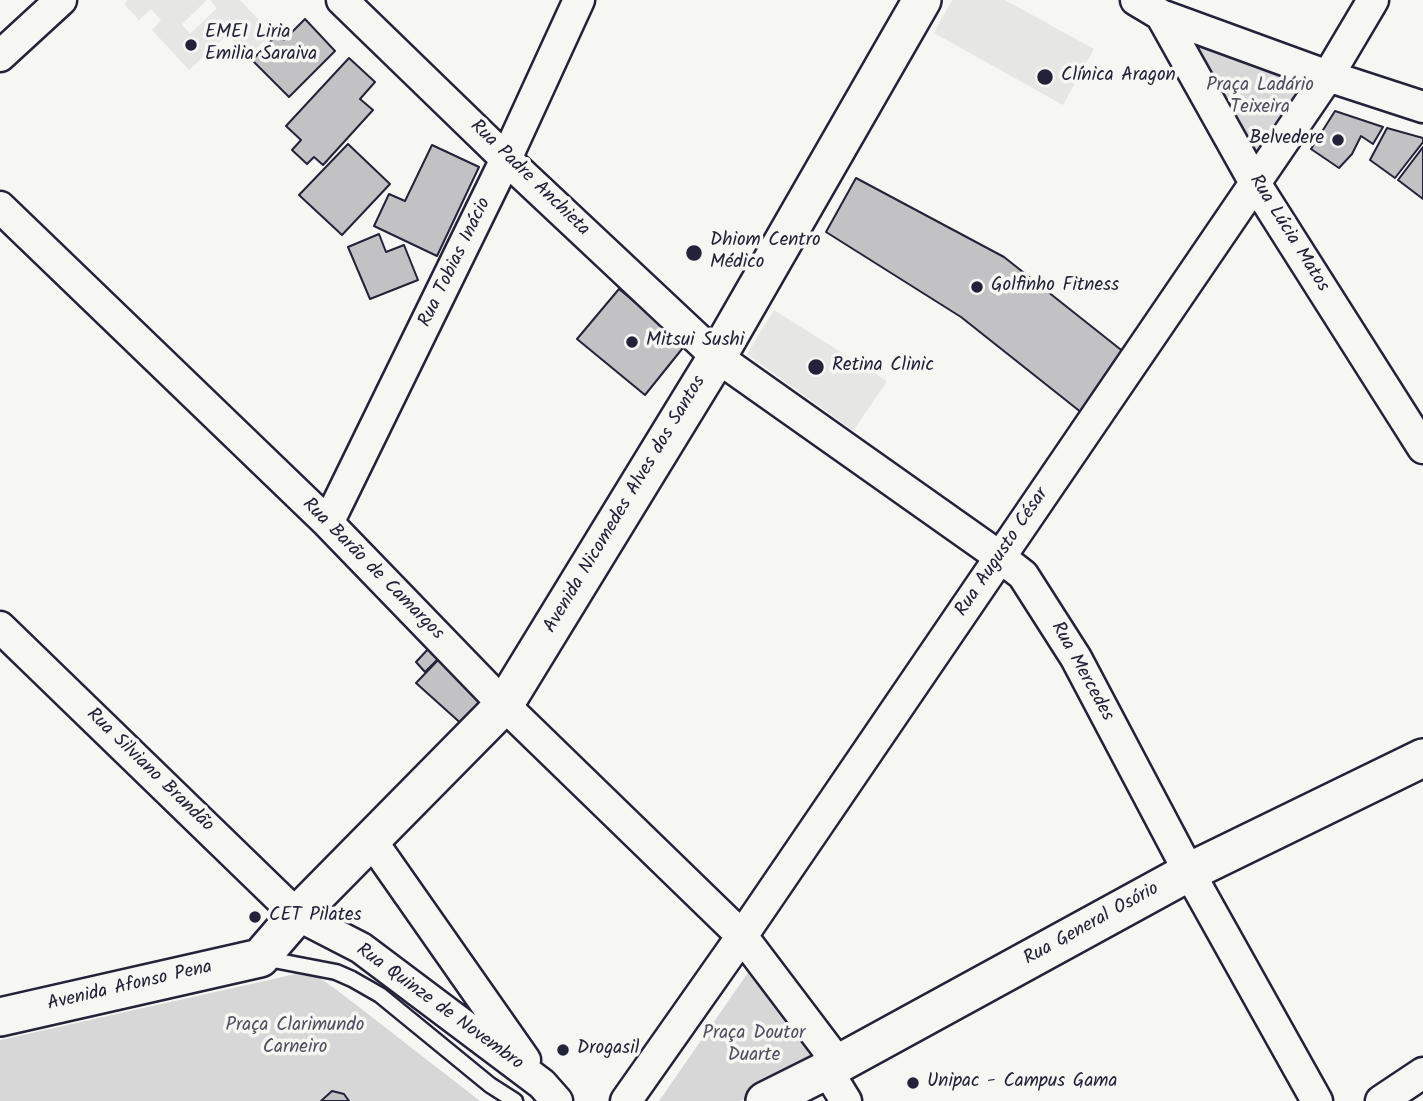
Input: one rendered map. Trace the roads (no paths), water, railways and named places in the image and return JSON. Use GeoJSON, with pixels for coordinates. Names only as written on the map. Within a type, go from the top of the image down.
{"type":"FeatureCollection","features":[{"type":"Feature","properties":{"kind":"street"},"geometry":{"type":"LineString","coordinates":[[0,56],[61,0]]}},
{"type":"Feature","properties":{"kind":"street","name":"Rua Padre Anchieta"},"geometry":{"type":"LineString","coordinates":[[342,0],[717,357]]}},
{"type":"Feature","properties":{"kind":"street","name":"Rua Tobias Inácio"},"geometry":{"type":"LineString","coordinates":[[328,523],[506,159],[579,0]]}},
{"type":"Feature","properties":{"kind":"street","name":"Avenida Nicomedes Alves dos Santos"},"geometry":{"type":"LineString","coordinates":[[260,958],[297,915],[504,705],[717,357],[922,0]]}},
{"type":"Feature","properties":{"kind":"street","name":"Rua Augusto César"},"geometry":{"type":"LineString","coordinates":[[626,1101],[742,936],[1328,76],[1373,0]]}},
{"type":"Feature","properties":{"kind":"street"},"geometry":{"type":"LineString","coordinates":[[1148,7],[1328,76],[1423,107]]}},
{"type":"Feature","properties":{"kind":"street","name":"Rua Lúcia Matos"},"geometry":{"type":"LineString","coordinates":[[1148,7],[1255,183],[1423,448]]}},
{"type":"Feature","properties":{"kind":"street","name":"Rua Barão de Camargos"},"geometry":{"type":"LineString","coordinates":[[0,208],[328,523],[504,705],[742,936]]}},
{"type":"Feature","properties":{"kind":"street","name":"Rua Mercedes"},"geometry":{"type":"LineString","coordinates":[[717,357],[1023,575],[1076,658],[1189,872],[1317,1101]]}},
{"type":"Feature","properties":{"kind":"street","name":"Rua Silviano Brandão"},"geometry":{"type":"LineString","coordinates":[[0,627],[297,915]]}},
{"type":"Feature","properties":{"kind":"street","name":"Rua General Osório"},"geometry":{"type":"LineString","coordinates":[[765,1101],[827,1070],[1189,872],[1423,758]]}},
{"type":"Feature","properties":{"kind":"street","name":"Rua Quinze de Novembro"},"geometry":{"type":"LineString","coordinates":[[371,840],[549,1092]]}},
{"type":"Feature","properties":{"kind":"street","name":"Rua Quinze de Novembro"},"geometry":{"type":"LineString","coordinates":[[297,915],[362,948],[549,1092]]}},
{"type":"Feature","properties":{"kind":"street"},"geometry":{"type":"LineString","coordinates":[[742,936],[829,1051],[827,1070],[846,1101]]}},
{"type":"Feature","properties":{"kind":"street","name":"Avenida Afonso Pena"},"geometry":{"type":"LineString","coordinates":[[0,1017],[260,958]]}},
{"type":"Feature","properties":{"kind":"street"},"geometry":{"type":"LineString","coordinates":[[1381,1101],[1423,1073]]}},
{"type":"Feature","properties":{"kind":"lane"},"geometry":{"type":"LineString","coordinates":[[260,958],[336,972],[362,984],[380,995],[489,1085],[515,1101]]}},
{"type":"Feature","properties":{"kind":"place","name":"EMEI Liria Emilia Saraiva"},"geometry":{"type":"Point","coordinates":[191,45]}},
{"type":"Feature","properties":{"kind":"place","name":"Clínica Aragon"},"geometry":{"type":"Point","coordinates":[1045,77]}},
{"type":"Feature","properties":{"kind":"place","name":"Belvedere"},"geometry":{"type":"Point","coordinates":[1338,140]}},
{"type":"Feature","properties":{"kind":"place","name":"Dhiom Centro Médico"},"geometry":{"type":"Point","coordinates":[694,253]}},
{"type":"Feature","properties":{"kind":"place","name":"Golfinho Fitness"},"geometry":{"type":"Point","coordinates":[977,287]}},
{"type":"Feature","properties":{"kind":"place","name":"Mitsui Sushi"},"geometry":{"type":"Point","coordinates":[632,342]}},
{"type":"Feature","properties":{"kind":"place","name":"Retina Clinic"},"geometry":{"type":"Point","coordinates":[816,367]}},
{"type":"Feature","properties":{"kind":"place","name":"CET Pilates"},"geometry":{"type":"Point","coordinates":[255,917]}},
{"type":"Feature","properties":{"kind":"place","name":"Drogasil"},"geometry":{"type":"Point","coordinates":[563,1050]}},
{"type":"Feature","properties":{"kind":"place","name":"Unipac - Campus Gama"},"geometry":{"type":"Point","coordinates":[913,1083]}},
{"type":"Feature","properties":{"kind":"park label","name":"Praça Ladário Teixeira"},"geometry":{"type":"Point","coordinates":[1260,98]}},
{"type":"Feature","properties":{"kind":"park label","name":"Praça Clarimundo Carneiro"},"geometry":{"type":"Point","coordinates":[295,1038]}},
{"type":"Feature","properties":{"kind":"park label","name":"Praça Doutor Duarte"},"geometry":{"type":"Point","coordinates":[754,1046]}}]}
